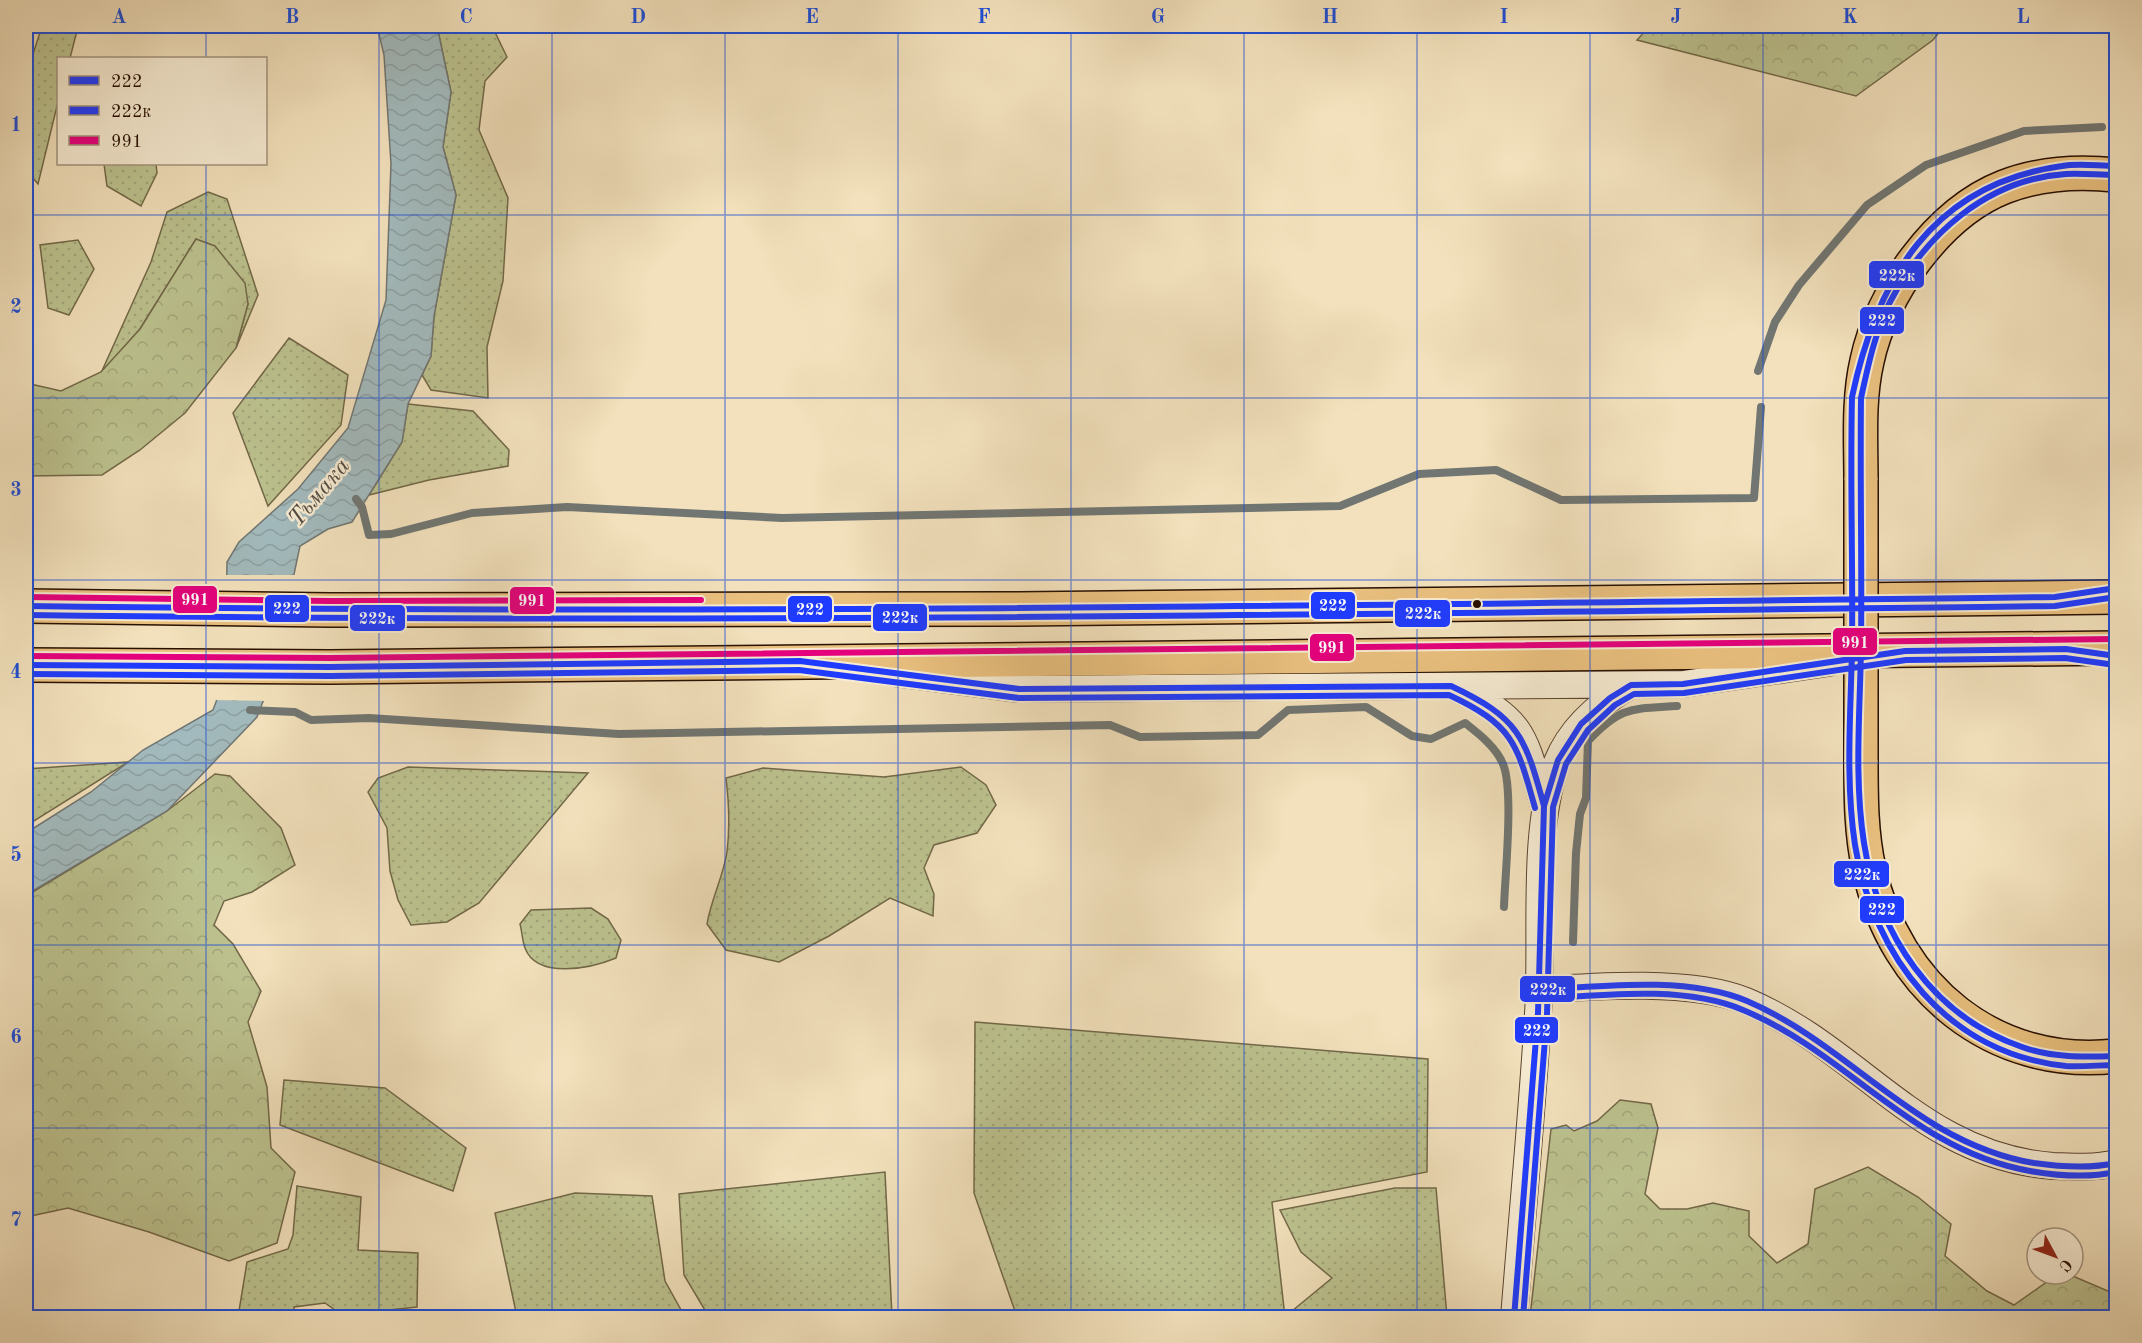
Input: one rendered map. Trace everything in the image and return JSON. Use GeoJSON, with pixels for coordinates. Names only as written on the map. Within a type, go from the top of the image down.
{"type":"FeatureCollection","features":[{"type":"Feature","properties":{"kind":"main road"},"geometry":{"type":"LineString","coordinates":[[2116,176],[2093,173],[2058,174],[2002,188],[1969,207],[1941,231],[1915,259],[1894,291],[1878,325],[1867,360],[1861,398],[1861,760],[1864,845],[1877,898],[1900,948],[1933,991],[1968,1023],[1997,1040],[2022,1049],[2074,1058],[2116,1056]]}},
{"type":"Feature","properties":{"kind":"main road"},"geometry":{"type":"LineString","coordinates":[[2055,597],[2116,588]]}},
{"type":"Feature","properties":{"kind":"main road"},"geometry":{"type":"LineString","coordinates":[[26,606],[330,610],[1018,609],[2116,597]]}},
{"type":"Feature","properties":{"kind":"main road"},"geometry":{"type":"LineString","coordinates":[[26,664],[330,667],[2116,648]]}},
{"type":"Feature","properties":{"kind":"main road"},"geometry":{"type":"LineString","coordinates":[[2066,649],[2116,656]]}},
{"type":"Feature","properties":{"kind":"street"},"geometry":{"type":"LineString","coordinates":[[800,661],[1019,689],[1631,685],[1683,684],[1905,651]]}},
{"type":"Feature","properties":{"kind":"street"},"geometry":{"type":"LineString","coordinates":[[1514,1317],[1539,990],[1544,806],[1558,760],[1581,724],[1610,698],[1631,685]]}},
{"type":"Feature","properties":{"kind":"street"},"geometry":{"type":"LineString","coordinates":[[1451,686],[1497,709],[1526,740],[1544,806]]}},
{"type":"Feature","properties":{"kind":"street"},"geometry":{"type":"LineString","coordinates":[[1539,990],[1612,985],[1696,990],[1744,1000],[1788,1021],[1824,1044],[1924,1122],[1965,1144],[2000,1157],[2036,1164],[2073,1167],[2116,1163]]}},
{"type":"Feature","properties":{"kind":"green space"},"geometry":{"type":"Polygon","coordinates":[[[42,26],[78,27],[70,57],[57,57],[57,106],[38,184],[26,170],[26,76],[42,26]]]}},
{"type":"Feature","properties":{"kind":"green space"},"geometry":{"type":"Polygon","coordinates":[[[437,26],[492,26],[507,57],[485,81],[479,130],[508,198],[503,281],[487,347],[488,398],[431,390],[422,375],[431,356],[434,316],[456,195],[443,147],[451,92],[437,26]]]}},
{"type":"Feature","properties":{"kind":"green space"},"geometry":{"type":"Polygon","coordinates":[[[1650,26],[1944,26],[1933,40],[1856,96],[1637,40],[1650,26]]]}},
{"type":"Feature","properties":{"kind":"green space"},"geometry":{"type":"Polygon","coordinates":[[[104,165],[156,165],[157,173],[141,206],[107,186],[104,165]]]}},
{"type":"Feature","properties":{"kind":"green space"},"geometry":{"type":"Polygon","coordinates":[[[208,192],[227,199],[258,295],[236,348],[248,304],[196,239],[140,329],[101,373],[151,262],[167,212],[208,192]]]}},
{"type":"Feature","properties":{"kind":"green space"},"geometry":{"type":"Polygon","coordinates":[[[196,239],[215,246],[245,283],[248,304],[236,348],[185,413],[140,450],[102,475],[26,476],[26,383],[61,391],[101,372],[140,329],[196,239]]]}},
{"type":"Feature","properties":{"kind":"green space"},"geometry":{"type":"Polygon","coordinates":[[[78,240],[94,269],[69,315],[48,308],[40,245],[78,240]]]}},
{"type":"Feature","properties":{"kind":"green space"},"geometry":{"type":"Polygon","coordinates":[[[289,338],[348,375],[341,425],[268,506],[233,413],[289,338]]]}},
{"type":"Feature","properties":{"kind":"green space"},"geometry":{"type":"Polygon","coordinates":[[[408,404],[473,411],[509,450],[508,466],[429,480],[369,495],[402,442],[408,404]]]}},
{"type":"Feature","properties":{"kind":"green space"},"geometry":{"type":"Polygon","coordinates":[[[128,762],[26,826],[26,769],[128,762]]]}},
{"type":"Feature","properties":{"kind":"green space"},"geometry":{"type":"Polygon","coordinates":[[[408,767],[588,773],[479,903],[447,922],[411,925],[398,900],[390,871],[387,828],[368,792],[378,778],[408,767]]]}},
{"type":"Feature","properties":{"kind":"green space"},"geometry":{"type":"Polygon","coordinates":[[[961,767],[986,785],[996,805],[977,833],[934,845],[924,868],[934,894],[933,916],[890,898],[829,936],[779,962],[726,950],[707,924],[727,852],[729,815],[726,778],[763,768],[884,777],[961,767]]]}},
{"type":"Feature","properties":{"kind":"green space"},"geometry":{"type":"Polygon","coordinates":[[[215,774],[230,776],[281,828],[295,865],[252,892],[224,901],[214,925],[233,944],[261,991],[248,1022],[267,1087],[271,1148],[295,1172],[277,1243],[229,1261],[149,1232],[68,1208],[26,1217],[26,896],[167,811],[215,774]]]}},
{"type":"Feature","properties":{"kind":"green space"},"geometry":{"type":"Polygon","coordinates":[[[591,908],[608,919],[621,940],[616,958],[580,968],[566,969],[553,968],[531,958],[523,942],[520,924],[531,910],[591,908]]]}},
{"type":"Feature","properties":{"kind":"green space"},"geometry":{"type":"Polygon","coordinates":[[[975,1022],[1428,1059],[1427,1172],[1272,1202],[1285,1317],[1017,1317],[974,1193],[975,1022]]]}},
{"type":"Feature","properties":{"kind":"green space"},"geometry":{"type":"Polygon","coordinates":[[[284,1080],[385,1088],[466,1148],[453,1191],[280,1125],[284,1080]]]}},
{"type":"Feature","properties":{"kind":"green space"},"geometry":{"type":"Polygon","coordinates":[[[1620,1100],[1651,1104],[1658,1128],[1645,1194],[1660,1209],[1687,1209],[1713,1203],[1749,1211],[1749,1236],[1777,1263],[1808,1244],[1815,1189],[1868,1167],[1918,1197],[1951,1224],[1945,1256],[1987,1291],[2014,1305],[2041,1286],[2085,1286],[2085,1281],[2115,1294],[2116,1317],[1530,1317],[1551,1129],[1566,1125],[1574,1131],[1597,1121],[1620,1100]]]}},
{"type":"Feature","properties":{"kind":"green space"},"geometry":{"type":"Polygon","coordinates":[[[885,1172],[892,1317],[709,1317],[684,1275],[679,1194],[885,1172]]]}},
{"type":"Feature","properties":{"kind":"green space"},"geometry":{"type":"Polygon","coordinates":[[[297,1186],[361,1197],[358,1250],[418,1253],[417,1307],[342,1315],[325,1303],[294,1307],[294,1317],[238,1317],[247,1262],[288,1249],[293,1235],[297,1186]]]}},
{"type":"Feature","properties":{"kind":"green space"},"geometry":{"type":"Polygon","coordinates":[[[1395,1188],[1436,1188],[1447,1317],[1293,1317],[1292,1311],[1332,1278],[1301,1252],[1280,1210],[1395,1188]]]}},
{"type":"Feature","properties":{"kind":"green space"},"geometry":{"type":"Polygon","coordinates":[[[575,1193],[652,1196],[665,1281],[685,1317],[517,1317],[495,1213],[575,1193]]]}},
{"type":"Feature","properties":{"kind":"water","name":"Тьмака"},"geometry":{"type":"Polygon","coordinates":[[[377,26],[437,26],[451,92],[443,147],[456,195],[434,316],[431,356],[408,404],[402,442],[352,522],[328,529],[300,546],[272,678],[257,717],[167,811],[26,895],[26,833],[91,792],[143,750],[213,710],[225,678],[227,562],[239,542],[298,489],[348,428],[386,300],[391,164],[384,55],[377,26]]]}},
{"type":"Feature","properties":{"kind":"pier"},"geometry":{"type":"Polygon","coordinates":[[[224,575],[297,575],[275,679],[266,701],[213,700],[222,677],[224,575]]]}},
{"type":"Feature","properties":{"kind":"waterway"},"geometry":{"type":"LineString","coordinates":[[1758,371],[1775,322],[1799,285],[1867,205],[1926,165],[2024,131],[2102,127]]}},
{"type":"Feature","properties":{"kind":"waterway"},"geometry":{"type":"LineString","coordinates":[[356,499],[362,507],[369,535],[391,534],[472,513],[567,507],[782,518],[1340,506],[1419,474],[1496,470],[1561,500],[1754,498],[1761,407]]}},
{"type":"Feature","properties":{"kind":"waterway"},"geometry":{"type":"LineString","coordinates":[[1573,942],[1576,853],[1580,814],[1586,798],[1588,741],[1609,721],[1619,715],[1637,709],[1677,706]]}},
{"type":"Feature","properties":{"kind":"waterway"},"geometry":{"type":"LineString","coordinates":[[250,710],[295,712],[311,720],[369,718],[619,734],[1110,725],[1140,737],[1258,735],[1288,710],[1366,707],[1412,736],[1431,739],[1465,723],[1487,741],[1496,752],[1503,764],[1508,793],[1504,907]]}},
{"type":"Feature","properties":{"kind":"transit line","name":"222к"},"geometry":{"type":"LineString","coordinates":[[2116,166],[2062,166],[2017,176],[1978,193],[1945,216],[1918,244],[1895,277],[1877,314],[1863,354],[1852,397],[1852,646],[1849,745],[1852,820],[1864,886],[1879,925],[1899,961],[1923,993],[1952,1020],[1986,1042],[2024,1058],[2066,1066],[2116,1065]]}},
{"type":"Feature","properties":{"kind":"transit line","name":"222"},"geometry":{"type":"LineString","coordinates":[[2116,175],[2066,174],[2037,178],[1985,199],[1940,233],[1921,254],[1904,277],[1885,313],[1872,349],[1861,398],[1861,648],[1858,746],[1861,819],[1871,877],[1896,939],[1915,968],[1936,993],[1961,1015],[1990,1033],[2033,1051],[2056,1055],[2116,1056]]}},
{"type":"Feature","properties":{"kind":"transit line","name":"222"},"geometry":{"type":"LineString","coordinates":[[26,606],[533,610],[1294,606],[2055,597],[2116,588]]}},
{"type":"Feature","properties":{"kind":"transit line","name":"991"},"geometry":{"type":"LineString","coordinates":[[26,597],[330,601],[701,600]]}},
{"type":"Feature","properties":{"kind":"transit line","name":"222к"},"geometry":{"type":"LineString","coordinates":[[26,615],[533,619],[1294,615],[2055,606],[2116,597]]}},
{"type":"Feature","properties":{"kind":"transit line","name":"991"},"geometry":{"type":"LineString","coordinates":[[26,656],[330,658],[2116,639]]}},
{"type":"Feature","properties":{"kind":"transit line","name":"222"},"geometry":{"type":"LineString","coordinates":[[1514,1318],[1538,1013],[1544,806],[1558,760],[1581,724],[1610,698],[1631,685],[1683,684],[1905,651],[2066,649],[2116,656]]}},
{"type":"Feature","properties":{"kind":"transit line","name":"222к"},"geometry":{"type":"LineString","coordinates":[[1523,1318],[1547,1014],[1553,807],[1566,764],[1588,730],[1615,705],[1634,694],[1684,693],[1906,660],[2065,658],[2115,665]]}},
{"type":"Feature","properties":{"kind":"transit line","name":"222"},"geometry":{"type":"LineString","coordinates":[[26,665],[330,667],[800,661],[1019,689],[1451,686],[1492,708],[1516,732],[1531,762],[1544,806]]}},
{"type":"Feature","properties":{"kind":"transit line","name":"222к"},"geometry":{"type":"LineString","coordinates":[[26,674],[330,676],[799,670],[1019,698],[1449,695],[1487,716],[1509,738],[1523,767],[1535,808]]}},
{"type":"Feature","properties":{"kind":"transit line","name":"222"},"geometry":{"type":"LineString","coordinates":[[1539,990],[1617,985],[1671,985],[1723,993],[1747,1001],[1785,1020],[1820,1042],[1919,1115],[1954,1136],[1992,1152],[2034,1163],[2086,1167],[2116,1163]]}},
{"type":"Feature","properties":{"kind":"transit line","name":"222к"},"geometry":{"type":"LineString","coordinates":[[1540,999],[1616,994],[1669,994],[1720,1002],[1781,1028],[1816,1050],[1915,1123],[1988,1160],[2030,1171],[2073,1176],[2116,1172]]}}]}
